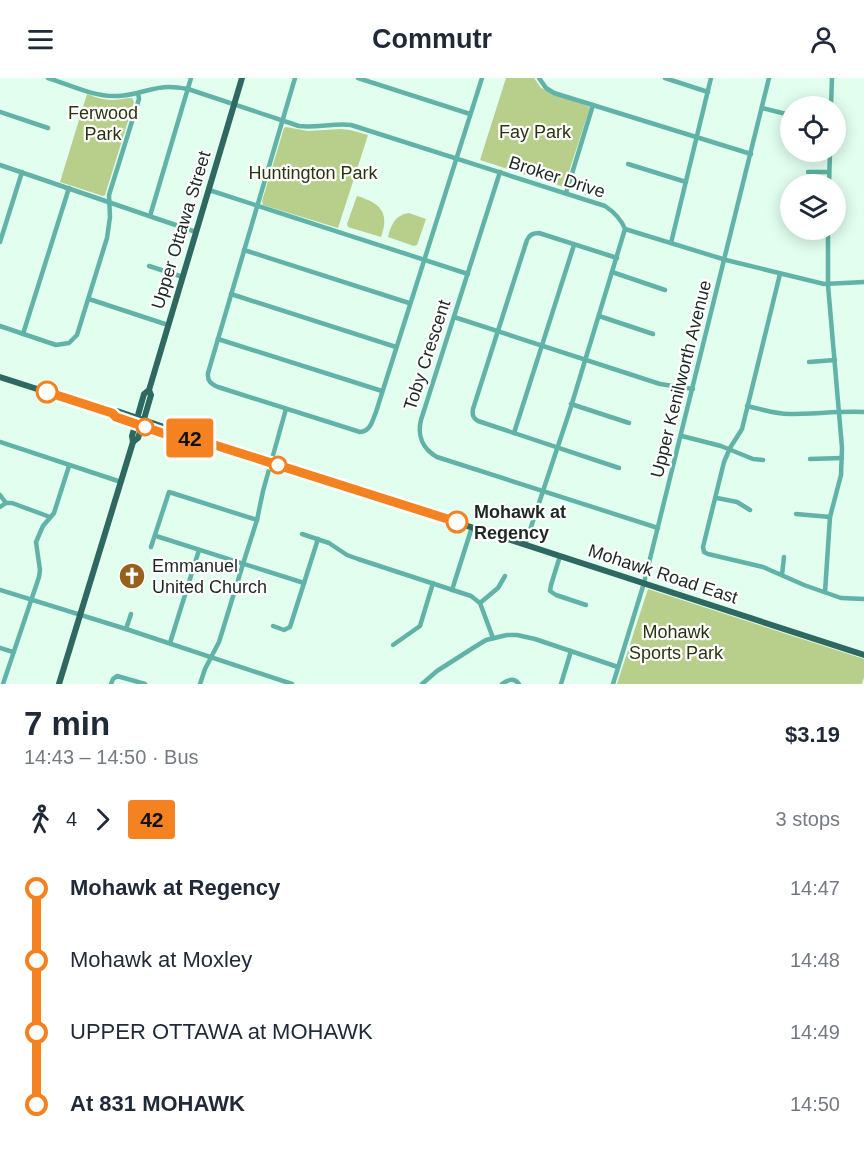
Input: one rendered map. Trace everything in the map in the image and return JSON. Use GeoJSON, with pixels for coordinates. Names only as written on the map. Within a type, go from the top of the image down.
{"type":"FeatureCollection","features":[{"type":"Feature","properties":{"kind":"main road","name":"Upper Ottawa Street"},"geometry":{"type":"LineString","coordinates":[[59,684],[133,442],[138,438],[144,394],[149,390],[242,78]]}},
{"type":"Feature","properties":{"kind":"main road","name":"Mohawk Road East"},"geometry":{"type":"LineString","coordinates":[[0,377],[112,413],[117,411],[165,434],[178,435],[271,462],[864,655]]}},
{"type":"Feature","properties":{"kind":"street","name":"Broker Drive"},"geometry":{"type":"LineString","coordinates":[[48,78],[104,96],[117,97],[167,87],[188,90],[305,126],[351,125],[605,206],[613,211],[626,229]]}},
{"type":"Feature","properties":{"kind":"street"},"geometry":{"type":"LineString","coordinates":[[150,216],[191,78]]}},
{"type":"Feature","properties":{"kind":"street"},"geometry":{"type":"LineString","coordinates":[[295,78],[208,373],[209,381],[218,387],[355,431],[365,431],[371,425],[482,78]]}},
{"type":"Feature","properties":{"kind":"street"},"geometry":{"type":"LineString","coordinates":[[358,78],[470,114]]}},
{"type":"Feature","properties":{"kind":"street"},"geometry":{"type":"LineString","coordinates":[[538,78],[552,92],[751,153]]}},
{"type":"Feature","properties":{"kind":"street"},"geometry":{"type":"LineString","coordinates":[[664,78],[708,92]]}},
{"type":"Feature","properties":{"kind":"street"},"geometry":{"type":"LineString","coordinates":[[671,243],[711,78]]}},
{"type":"Feature","properties":{"kind":"street","name":"Upper Kenilworth Avenue"},"geometry":{"type":"LineString","coordinates":[[613,684],[644,583],[682,436],[769,78]]}},
{"type":"Feature","properties":{"kind":"street"},"geometry":{"type":"LineString","coordinates":[[831,96],[832,78]]}},
{"type":"Feature","properties":{"kind":"street"},"geometry":{"type":"LineString","coordinates":[[0,326],[56,345],[69,343],[77,335],[110,225],[108,195],[139,99],[138,93]]}},
{"type":"Feature","properties":{"kind":"street"},"geometry":{"type":"LineString","coordinates":[[566,193],[593,105]]}},
{"type":"Feature","properties":{"kind":"street"},"geometry":{"type":"LineString","coordinates":[[762,108],[780,112]]}},
{"type":"Feature","properties":{"kind":"street"},"geometry":{"type":"LineString","coordinates":[[0,112],[48,128]]}},
{"type":"Feature","properties":{"kind":"street"},"geometry":{"type":"LineString","coordinates":[[808,172],[829,172],[830,162]]}},
{"type":"Feature","properties":{"kind":"street"},"geometry":{"type":"LineString","coordinates":[[628,164],[686,182]]}},
{"type":"Feature","properties":{"kind":"street"},"geometry":{"type":"LineString","coordinates":[[0,165],[196,232]]}},
{"type":"Feature","properties":{"kind":"street"},"geometry":{"type":"LineString","coordinates":[[0,242],[22,172]]}},
{"type":"Feature","properties":{"kind":"street","name":"Toby Crescent"},"geometry":{"type":"LineString","coordinates":[[500,172],[420,425],[419,434],[422,442],[431,454],[437,457],[658,528]]}},
{"type":"Feature","properties":{"kind":"street"},"geometry":{"type":"LineString","coordinates":[[23,334],[69,188]]}},
{"type":"Feature","properties":{"kind":"street"},"geometry":{"type":"LineString","coordinates":[[208,190],[468,274]]}},
{"type":"Feature","properties":{"kind":"street"},"geometry":{"type":"LineString","coordinates":[[525,545],[626,229],[725,260],[828,285],[864,282]]}},
{"type":"Feature","properties":{"kind":"street"},"geometry":{"type":"LineString","coordinates":[[617,258],[539,233],[529,236],[472,415],[477,421],[619,468]]}},
{"type":"Feature","properties":{"kind":"street"},"geometry":{"type":"LineString","coordinates":[[825,592],[830,517],[842,458],[828,285],[828,240]]}},
{"type":"Feature","properties":{"kind":"street"},"geometry":{"type":"LineString","coordinates":[[514,433],[574,245]]}},
{"type":"Feature","properties":{"kind":"street"},"geometry":{"type":"LineString","coordinates":[[244,250],[409,303]]}},
{"type":"Feature","properties":{"kind":"street"},"geometry":{"type":"LineString","coordinates":[[149,266],[183,277]]}},
{"type":"Feature","properties":{"kind":"street"},"geometry":{"type":"LineString","coordinates":[[612,272],[665,290]]}},
{"type":"Feature","properties":{"kind":"street"},"geometry":{"type":"LineString","coordinates":[[780,274],[742,429],[724,462],[717,498],[703,547],[704,552],[763,567],[841,598],[864,599]]}},
{"type":"Feature","properties":{"kind":"street"},"geometry":{"type":"LineString","coordinates":[[231,294],[396,347]]}},
{"type":"Feature","properties":{"kind":"street"},"geometry":{"type":"LineString","coordinates":[[89,299],[168,325]]}},
{"type":"Feature","properties":{"kind":"street"},"geometry":{"type":"LineString","coordinates":[[599,316],[653,334]]}},
{"type":"Feature","properties":{"kind":"street"},"geometry":{"type":"LineString","coordinates":[[454,317],[660,384],[693,389]]}},
{"type":"Feature","properties":{"kind":"street"},"geometry":{"type":"LineString","coordinates":[[218,339],[382,391]]}},
{"type":"Feature","properties":{"kind":"street"},"geometry":{"type":"LineString","coordinates":[[809,362],[835,360]]}},
{"type":"Feature","properties":{"kind":"street"},"geometry":{"type":"LineString","coordinates":[[571,404],[629,423]]}},
{"type":"Feature","properties":{"kind":"street"},"geometry":{"type":"LineString","coordinates":[[747,406],[788,414],[864,412]]}},
{"type":"Feature","properties":{"kind":"street"},"geometry":{"type":"LineString","coordinates":[[200,684],[220,638],[257,520],[262,491],[286,409]]}},
{"type":"Feature","properties":{"kind":"street"},"geometry":{"type":"LineString","coordinates":[[682,436],[730,449],[753,459],[763,460]]}},
{"type":"Feature","properties":{"kind":"street"},"geometry":{"type":"LineString","coordinates":[[0,442],[121,482]]}},
{"type":"Feature","properties":{"kind":"street"},"geometry":{"type":"LineString","coordinates":[[810,459],[842,458]]}},
{"type":"Feature","properties":{"kind":"street"},"geometry":{"type":"LineString","coordinates":[[3,684],[40,570],[36,542],[39,533],[54,513],[69,466]]}},
{"type":"Feature","properties":{"kind":"street"},"geometry":{"type":"LineString","coordinates":[[152,548],[169,492],[257,520]]}},
{"type":"Feature","properties":{"kind":"street"},"geometry":{"type":"LineString","coordinates":[[0,495],[6,503]]}},
{"type":"Feature","properties":{"kind":"street"},"geometry":{"type":"LineString","coordinates":[[717,498],[737,502],[750,510]]}},
{"type":"Feature","properties":{"kind":"street"},"geometry":{"type":"LineString","coordinates":[[0,507],[6,503],[12,503],[50,517]]}},
{"type":"Feature","properties":{"kind":"street"},"geometry":{"type":"LineString","coordinates":[[796,514],[830,517]]}},
{"type":"Feature","properties":{"kind":"street"},"geometry":{"type":"LineString","coordinates":[[452,590],[472,527]]}},
{"type":"Feature","properties":{"kind":"street"},"geometry":{"type":"LineString","coordinates":[[302,534],[329,543],[357,560],[465,594],[480,603],[493,638]]}},
{"type":"Feature","properties":{"kind":"street"},"geometry":{"type":"LineString","coordinates":[[156,536],[304,583]]}},
{"type":"Feature","properties":{"kind":"street"},"geometry":{"type":"LineString","coordinates":[[273,626],[284,630],[290,627],[318,539]]}},
{"type":"Feature","properties":{"kind":"street"},"geometry":{"type":"LineString","coordinates":[[170,643],[199,550]]}},
{"type":"Feature","properties":{"kind":"street"},"geometry":{"type":"LineString","coordinates":[[560,556],[550,591],[586,605]]}},
{"type":"Feature","properties":{"kind":"street"},"geometry":{"type":"LineString","coordinates":[[782,575],[784,556]]}},
{"type":"Feature","properties":{"kind":"street"},"geometry":{"type":"LineString","coordinates":[[480,603],[498,588],[505,576]]}},
{"type":"Feature","properties":{"kind":"street"},"geometry":{"type":"LineString","coordinates":[[393,645],[417,628],[433,583]]}},
{"type":"Feature","properties":{"kind":"street"},"geometry":{"type":"LineString","coordinates":[[0,590],[292,684]]}},
{"type":"Feature","properties":{"kind":"street"},"geometry":{"type":"LineString","coordinates":[[126,629],[131,614]]}},
{"type":"Feature","properties":{"kind":"street"},"geometry":{"type":"LineString","coordinates":[[422,619],[428,621]]}},
{"type":"Feature","properties":{"kind":"street"},"geometry":{"type":"LineString","coordinates":[[422,684],[436,671],[473,648],[493,638],[507,635],[526,636],[618,667]]}},
{"type":"Feature","properties":{"kind":"street"},"geometry":{"type":"LineString","coordinates":[[0,648],[13,652]]}},
{"type":"Feature","properties":{"kind":"street"},"geometry":{"type":"LineString","coordinates":[[561,684],[571,651]]}},
{"type":"Feature","properties":{"kind":"street"},"geometry":{"type":"LineString","coordinates":[[111,684],[117,676],[145,684]]}},
{"type":"Feature","properties":{"kind":"street"},"geometry":{"type":"LineString","coordinates":[[502,684],[510,680],[519,684]]}},
{"type":"Feature","properties":{"kind":"green space","name":"Fay Park"},"geometry":{"type":"Polygon","coordinates":[[[506,78],[534,78],[541,88],[590,107],[564,187],[480,160],[506,78]]]}},
{"type":"Feature","properties":{"kind":"green space","name":"Ferwood Park"},"geometry":{"type":"Polygon","coordinates":[[[87,94],[109,100],[132,98],[134,102],[103,196],[60,182],[87,94]]]}},
{"type":"Feature","properties":{"kind":"green space","name":"Huntington Park"},"geometry":{"type":"Polygon","coordinates":[[[286,127],[308,131],[341,129],[368,135],[338,228],[263,205],[262,201],[286,127]]]}},
{"type":"Feature","properties":{"kind":"green space"},"geometry":{"type":"Polygon","coordinates":[[[357,196],[372,202],[381,210],[384,221],[381,237],[348,227],[357,196]]]}},
{"type":"Feature","properties":{"kind":"green space"},"geometry":{"type":"Polygon","coordinates":[[[409,213],[426,219],[417,245],[414,246],[388,237],[394,221],[409,213]]]}},
{"type":"Feature","properties":{"kind":"green space","name":"Mohawk Sports Park"},"geometry":{"type":"Polygon","coordinates":[[[648,589],[864,659],[862,684],[617,684],[648,589]]]}},
{"type":"Feature","properties":{"kind":"bus line","name":"42"},"geometry":{"type":"LineString","coordinates":[[47,392],[112,413],[116,417],[165,434],[202,441],[457,522]]}},
{"type":"Feature","properties":{"kind":"place","name":"Mohawk at Regency"},"geometry":{"type":"Point","coordinates":[457,522]}},
{"type":"Feature","properties":{"kind":"place","name":"Emmanuel United Church"},"geometry":{"type":"Point","coordinates":[132,576]}}]}
